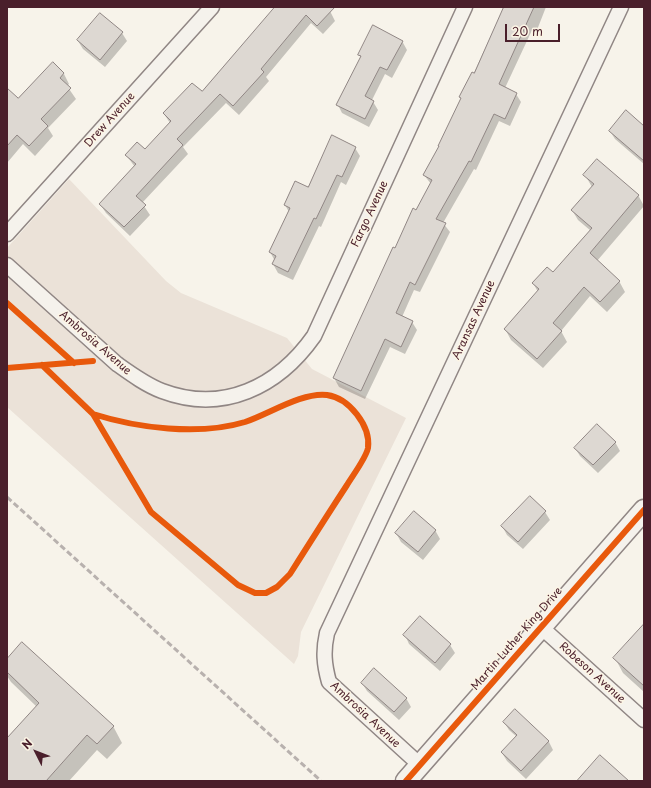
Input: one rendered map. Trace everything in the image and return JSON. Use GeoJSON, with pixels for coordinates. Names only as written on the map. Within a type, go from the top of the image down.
{"type":"FeatureCollection","features":[{"type":"Feature","properties":{"kind":"main road","name":"Martin Luther King Drive"},"geometry":{"type":"LineString","coordinates":[[406,781],[644,510]]}},
{"type":"Feature","properties":{"kind":"street","name":"Drew Avenue"},"geometry":{"type":"LineString","coordinates":[[7,234],[212,7]]}},
{"type":"Feature","properties":{"kind":"street","name":"Fargo Avenue"},"geometry":{"type":"LineString","coordinates":[[243,394],[262,386],[280,374],[301,355],[314,336],[465,7]]}},
{"type":"Feature","properties":{"kind":"street","name":"Aransas Avenue"},"geometry":{"type":"LineString","coordinates":[[326,633],[622,7]]}},
{"type":"Feature","properties":{"kind":"street","name":"Ambrosia Avenue"},"geometry":{"type":"LineString","coordinates":[[7,265],[117,364],[137,378],[162,391],[190,398],[222,398],[243,394]]}},
{"type":"Feature","properties":{"kind":"street","name":"Robeson Avenue"},"geometry":{"type":"LineString","coordinates":[[541,627],[644,720]]}},
{"type":"Feature","properties":{"kind":"street","name":"Ambrosia Avenue"},"geometry":{"type":"LineString","coordinates":[[326,633],[323,650],[324,664],[329,682],[420,765]]}},
{"type":"Feature","properties":{"kind":"shaded area"},"geometry":{"type":"Polygon","coordinates":[[[69,179],[166,281],[181,293],[287,338],[312,369],[406,418],[301,632],[298,656],[294,664],[7,407],[7,248],[69,179]]]}},
{"type":"Feature","properties":{"kind":"building"},"geometry":{"type":"Polygon","coordinates":[[[275,7],[335,7],[317,26],[306,15],[261,69],[264,72],[233,106],[220,94],[177,139],[183,145],[136,196],[146,205],[124,227],[99,204],[136,164],[125,155],[137,142],[145,149],[171,121],[163,113],[192,83],[202,91],[275,7]]]}},
{"type":"Feature","properties":{"kind":"building"},"geometry":{"type":"Polygon","coordinates":[[[504,7],[534,7],[499,84],[517,93],[505,119],[494,114],[471,162],[469,161],[436,219],[446,223],[415,285],[410,282],[396,313],[413,321],[401,347],[385,339],[361,391],[333,378],[393,247],[395,248],[413,208],[416,210],[432,180],[423,175],[439,146],[461,98],[459,97],[472,72],[474,73],[504,7]]]}},
{"type":"Feature","properties":{"kind":"building"},"geometry":{"type":"Polygon","coordinates":[[[100,13],[123,32],[100,60],[77,40],[100,13]]]}},
{"type":"Feature","properties":{"kind":"building"},"geometry":{"type":"Polygon","coordinates":[[[373,25],[403,41],[387,70],[380,67],[365,96],[374,101],[365,119],[336,105],[361,56],[358,55],[373,25]]]}},
{"type":"Feature","properties":{"kind":"building"},"geometry":{"type":"Polygon","coordinates":[[[53,62],[64,73],[60,78],[71,88],[41,119],[48,126],[29,146],[17,135],[7,146],[7,88],[18,98],[53,62]]]}},
{"type":"Feature","properties":{"kind":"building"},"geometry":{"type":"Polygon","coordinates":[[[626,110],[644,126],[644,161],[609,131],[626,110]]]}},
{"type":"Feature","properties":{"kind":"building"},"geometry":{"type":"Polygon","coordinates":[[[332,135],[356,147],[342,177],[337,175],[288,272],[272,264],[276,256],[269,252],[290,208],[284,205],[295,181],[308,187],[332,135]]]}},
{"type":"Feature","properties":{"kind":"building"},"geometry":{"type":"Polygon","coordinates":[[[597,159],[639,195],[590,253],[620,281],[600,302],[584,287],[553,323],[562,331],[537,359],[504,329],[539,289],[532,283],[547,267],[553,272],[592,228],[571,210],[594,184],[583,175],[597,159]]]}},
{"type":"Feature","properties":{"kind":"building"},"geometry":{"type":"Polygon","coordinates":[[[597,424],[616,442],[593,465],[574,448],[597,424]]]}},
{"type":"Feature","properties":{"kind":"building"},"geometry":{"type":"Polygon","coordinates":[[[530,496],[546,511],[518,542],[501,526],[530,496]]]}},
{"type":"Feature","properties":{"kind":"building"},"geometry":{"type":"Polygon","coordinates":[[[414,511],[436,530],[418,552],[395,533],[414,511]]]}},
{"type":"Feature","properties":{"kind":"building"},"geometry":{"type":"Polygon","coordinates":[[[420,616],[451,644],[435,663],[403,635],[420,616]]]}},
{"type":"Feature","properties":{"kind":"building"},"geometry":{"type":"Polygon","coordinates":[[[644,624],[644,686],[613,658],[644,624]]]}},
{"type":"Feature","properties":{"kind":"building"},"geometry":{"type":"Polygon","coordinates":[[[22,642],[114,726],[97,744],[87,735],[46,781],[7,781],[7,738],[39,703],[7,672],[7,659],[22,642]]]}},
{"type":"Feature","properties":{"kind":"building"},"geometry":{"type":"Polygon","coordinates":[[[374,668],[407,698],[394,712],[361,683],[374,668]]]}},
{"type":"Feature","properties":{"kind":"building"},"geometry":{"type":"Polygon","coordinates":[[[515,709],[549,741],[521,771],[501,752],[517,735],[503,722],[515,709]]]}},
{"type":"Feature","properties":{"kind":"building"},"geometry":{"type":"Polygon","coordinates":[[[600,755],[629,781],[577,781],[600,755]]]}},
{"type":"Feature","properties":{"kind":"railway"},"geometry":{"type":"LineString","coordinates":[[7,497],[321,781]]}},
{"type":"Feature","properties":{"kind":"cycle path"},"geometry":{"type":"LineString","coordinates":[[7,303],[74,363]]}},
{"type":"Feature","properties":{"kind":"cycle path"},"geometry":{"type":"LineString","coordinates":[[7,368],[93,361]]}},
{"type":"Feature","properties":{"kind":"cycle path"},"geometry":{"type":"LineString","coordinates":[[42,365],[93,414],[151,512],[238,585],[255,593],[266,593],[277,587],[290,574],[365,457],[368,448],[366,431],[357,414],[343,401],[327,395],[317,395],[296,400],[245,422],[208,429],[148,426],[110,419],[93,414]]}},
{"type":"Feature","properties":{"kind":"cycle path"},"geometry":{"type":"LineString","coordinates":[[406,781],[644,510]]}}]}
